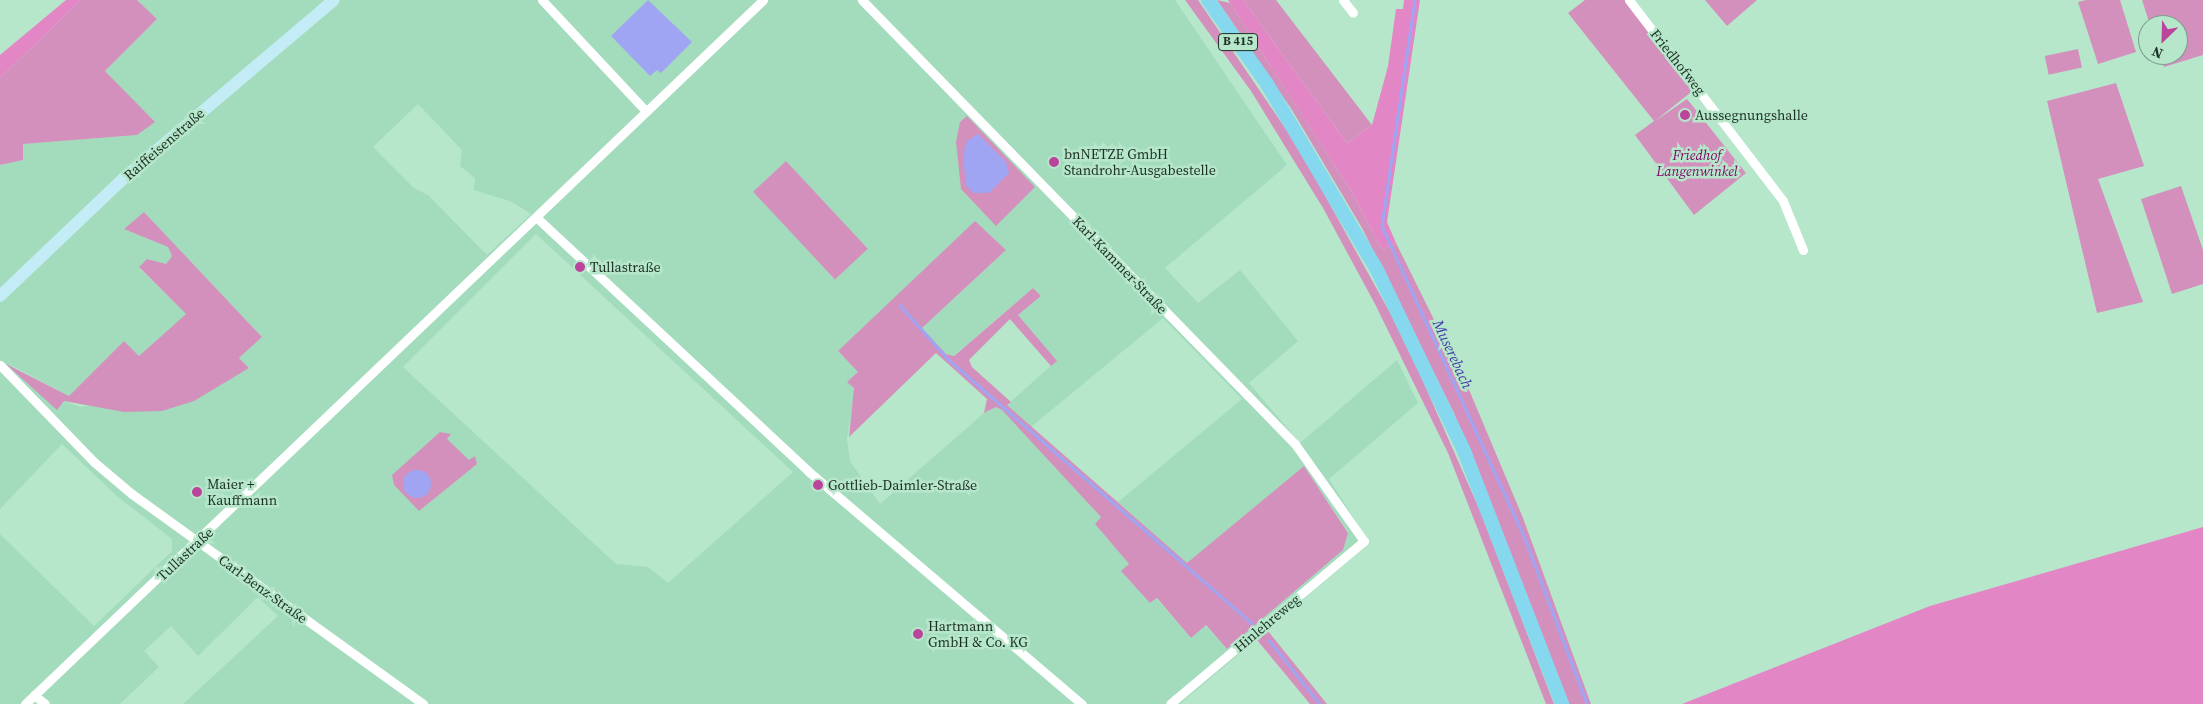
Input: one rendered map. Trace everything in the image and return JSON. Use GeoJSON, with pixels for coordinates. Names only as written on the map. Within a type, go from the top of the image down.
{"type":"FeatureCollection","features":[{"type":"Feature","properties":{"kind":"main road","name":"B 415"},"geometry":{"type":"LineString","coordinates":[[1208,0],[1268,84],[1376,270],[1468,460],[1562,704]]}},
{"type":"Feature","properties":{"kind":"street","name":"Raiffeisenstraße"},"geometry":{"type":"LineString","coordinates":[[0,296],[124,178],[334,0]]}},
{"type":"Feature","properties":{"kind":"street"},"geometry":{"type":"LineString","coordinates":[[542,0],[646,111]]}},
{"type":"Feature","properties":{"kind":"street","name":"Tullastraße"},"geometry":{"type":"LineString","coordinates":[[25,704],[198,542],[763,0]]}},
{"type":"Feature","properties":{"kind":"street","name":"Karl-Kammer-Straße"},"geometry":{"type":"LineString","coordinates":[[862,0],[1295,444],[1364,541]]}},
{"type":"Feature","properties":{"kind":"street"},"geometry":{"type":"LineString","coordinates":[[1343,0],[1353,12]]}},
{"type":"Feature","properties":{"kind":"street","name":"Friedhofweg"},"geometry":{"type":"LineString","coordinates":[[1630,0],[1783,201],[1803,250]]}},
{"type":"Feature","properties":{"kind":"street"},"geometry":{"type":"LineString","coordinates":[[536,217],[808,471],[1082,704]]}},
{"type":"Feature","properties":{"kind":"street","name":"Carl-Benz-Straße"},"geometry":{"type":"LineString","coordinates":[[0,365],[94,462],[198,542],[423,704]]}},
{"type":"Feature","properties":{"kind":"street","name":"Hinlehreweg"},"geometry":{"type":"LineString","coordinates":[[1170,704],[1364,541]]}},
{"type":"Feature","properties":{"kind":"street"},"geometry":{"type":"LineString","coordinates":[[34,695],[45,704]]}},
{"type":"Feature","properties":{"kind":"shaded area"},"geometry":{"type":"Polygon","coordinates":[[[66,0],[81,0],[0,78],[0,55],[66,0]]]}},
{"type":"Feature","properties":{"kind":"shaded area"},"geometry":{"type":"Polygon","coordinates":[[[137,0],[1175,0],[1287,165],[1165,268],[1198,303],[1240,270],[1298,341],[1249,383],[1300,443],[1397,360],[1418,403],[1329,479],[1370,543],[1180,704],[183,704],[278,616],[258,597],[198,656],[171,626],[144,651],[159,667],[120,704],[0,704],[0,534],[94,626],[172,551],[172,539],[118,497],[62,444],[0,509],[0,165],[23,160],[23,144],[137,135],[154,122],[105,71],[157,19],[137,0]],[[418,104],[373,147],[414,188],[428,195],[487,255],[531,214],[512,202],[474,190],[475,178],[460,166],[462,150],[418,104]],[[144,212],[125,229],[168,247],[172,256],[166,264],[139,268],[186,314],[139,356],[124,341],[69,396],[7,363],[64,401],[80,407],[224,382],[249,368],[239,358],[262,337],[144,212]],[[536,234],[403,367],[616,564],[648,567],[668,583],[793,472],[536,234]],[[1006,250],[838,351],[858,372],[847,439],[850,461],[880,504],[984,413],[996,407],[1002,410],[1102,517],[1095,524],[1129,564],[1150,603],[1156,598],[1191,638],[1205,625],[1227,649],[1343,550],[1348,532],[1304,466],[1187,564],[1118,502],[1242,399],[1163,318],[1031,427],[1007,405],[1056,361],[1018,315],[1041,296],[1033,288],[953,356],[946,355],[922,328],[1006,250]]]}},
{"type":"Feature","properties":{"kind":"shaded area"},"geometry":{"type":"Polygon","coordinates":[[[1228,0],[1243,0],[1347,143],[1372,125],[1388,66],[1396,9],[1403,9],[1404,0],[1420,0],[1387,222],[1396,243],[1382,250],[1353,194],[1228,0]]]}},
{"type":"Feature","properties":{"kind":"shaded area"},"geometry":{"type":"Polygon","coordinates":[[[2203,527],[2203,704],[1682,704],[1930,606],[2203,527]]]}},
{"type":"Feature","properties":{"kind":"green space"},"geometry":{"type":"Polygon","coordinates":[[[81,0],[137,0],[157,19],[105,71],[155,122],[137,135],[23,144],[23,160],[0,165],[0,78],[81,0]]]}},
{"type":"Feature","properties":{"kind":"green space"},"geometry":{"type":"Polygon","coordinates":[[[1185,0],[1198,0],[1298,147],[1403,336],[1481,513],[1554,704],[1546,704],[1448,453],[1375,304],[1323,208],[1251,91],[1185,0]]]}},
{"type":"Feature","properties":{"kind":"green space"},"geometry":{"type":"Polygon","coordinates":[[[1217,0],[1230,3],[1353,194],[1382,250],[1396,243],[1470,392],[1523,518],[1591,704],[1569,704],[1454,413],[1362,228],[1292,110],[1217,0]]]}},
{"type":"Feature","properties":{"kind":"green space"},"geometry":{"type":"Polygon","coordinates":[[[1243,0],[1276,0],[1372,125],[1347,143],[1243,0]]]}},
{"type":"Feature","properties":{"kind":"green space","name":"Friedhof Langenwinkel"},"geometry":{"type":"Polygon","coordinates":[[[1585,0],[1625,0],[1695,89],[1655,121],[1687,99],[1746,173],[1694,215],[1635,135],[1654,121],[1568,13],[1585,0]]]}},
{"type":"Feature","properties":{"kind":"green space"},"geometry":{"type":"Polygon","coordinates":[[[1705,0],[1757,0],[1727,26],[1705,0]]]}},
{"type":"Feature","properties":{"kind":"green space"},"geometry":{"type":"Polygon","coordinates":[[[2086,0],[2120,0],[2136,52],[2098,64],[2078,2],[2086,0]]]}},
{"type":"Feature","properties":{"kind":"green space"},"geometry":{"type":"Polygon","coordinates":[[[2142,0],[2203,0],[2203,55],[2188,60],[2188,15],[2147,15],[2142,0]]]}},
{"type":"Feature","properties":{"kind":"green space"},"geometry":{"type":"Polygon","coordinates":[[[2078,49],[2082,68],[2049,75],[2045,56],[2078,49]]]}},
{"type":"Feature","properties":{"kind":"green space"},"geometry":{"type":"Polygon","coordinates":[[[2116,83],[2144,166],[2098,179],[2143,302],[2097,313],[2047,101],[2116,83]]]}},
{"type":"Feature","properties":{"kind":"green space"},"geometry":{"type":"Polygon","coordinates":[[[967,116],[1035,187],[996,226],[961,189],[956,142],[960,122],[967,116]]]}},
{"type":"Feature","properties":{"kind":"green space"},"geometry":{"type":"Polygon","coordinates":[[[786,161],[868,249],[835,279],[753,192],[786,161]]]}},
{"type":"Feature","properties":{"kind":"green space"},"geometry":{"type":"Polygon","coordinates":[[[2181,186],[2203,250],[2203,284],[2172,294],[2141,199],[2181,186]]]}},
{"type":"Feature","properties":{"kind":"green space"},"geometry":{"type":"Polygon","coordinates":[[[144,212],[262,337],[239,358],[249,368],[194,401],[162,411],[124,412],[64,401],[57,410],[6,364],[69,396],[124,341],[139,356],[186,314],[139,267],[147,259],[166,264],[172,256],[168,247],[124,229],[144,212]]]}},
{"type":"Feature","properties":{"kind":"green space"},"geometry":{"type":"Polygon","coordinates":[[[975,221],[1006,250],[922,328],[946,354],[954,356],[1033,288],[1041,296],[1018,315],[1057,361],[1051,366],[1010,319],[969,360],[972,367],[1011,402],[1007,405],[1187,563],[1304,466],[1348,533],[1343,550],[1227,649],[1206,625],[1191,638],[1157,598],[1150,603],[1121,571],[1129,564],[1095,524],[1101,517],[1002,410],[996,407],[984,413],[987,399],[936,353],[849,437],[854,388],[847,382],[858,372],[838,351],[975,221]]]}},
{"type":"Feature","properties":{"kind":"green space"},"geometry":{"type":"Polygon","coordinates":[[[440,432],[451,434],[447,439],[469,460],[475,456],[477,464],[419,511],[394,485],[392,475],[440,432]]]}},
{"type":"Feature","properties":{"kind":"green space"},"geometry":{"type":"Polygon","coordinates":[[[1268,631],[1327,704],[1310,704],[1257,640],[1268,631]]]}},
{"type":"Feature","properties":{"kind":"water"},"geometry":{"type":"Polygon","coordinates":[[[648,0],[692,42],[661,73],[657,70],[650,76],[611,36],[648,0]]]}},
{"type":"Feature","properties":{"kind":"water"},"geometry":{"type":"Polygon","coordinates":[[[978,134],[1006,162],[1009,173],[989,193],[973,193],[966,185],[963,155],[967,141],[978,134]]]}},
{"type":"Feature","properties":{"kind":"water"},"geometry":{"type":"Polygon","coordinates":[[[417,470],[427,474],[431,484],[427,494],[417,498],[407,494],[403,484],[407,474],[417,470]]]}},
{"type":"Feature","properties":{"kind":"waterway","name":"Muserebach"},"geometry":{"type":"LineString","coordinates":[[1415,0],[1382,226],[1524,536],[1587,704]]}},
{"type":"Feature","properties":{"kind":"waterway"},"geometry":{"type":"LineString","coordinates":[[900,305],[948,359],[1252,623]]}},
{"type":"Feature","properties":{"kind":"waterway"},"geometry":{"type":"LineString","coordinates":[[1269,640],[1320,704]]}},
{"type":"Feature","properties":{"kind":"place","name":"Aussegnungshalle"},"geometry":{"type":"Point","coordinates":[1685,115]}},
{"type":"Feature","properties":{"kind":"place","name":"bnNETZE GmbH Standrohr-Ausgabestelle"},"geometry":{"type":"Point","coordinates":[1054,162]}},
{"type":"Feature","properties":{"kind":"place","name":"Tullastraße"},"geometry":{"type":"Point","coordinates":[580,267]}},
{"type":"Feature","properties":{"kind":"place","name":"Gottlieb-Daimler-Straße"},"geometry":{"type":"Point","coordinates":[818,485]}},
{"type":"Feature","properties":{"kind":"place","name":"Maier + Kauffmann"},"geometry":{"type":"Point","coordinates":[197,492]}},
{"type":"Feature","properties":{"kind":"place","name":"Hartmann GmbH & Co. KG"},"geometry":{"type":"Point","coordinates":[918,634]}}]}
